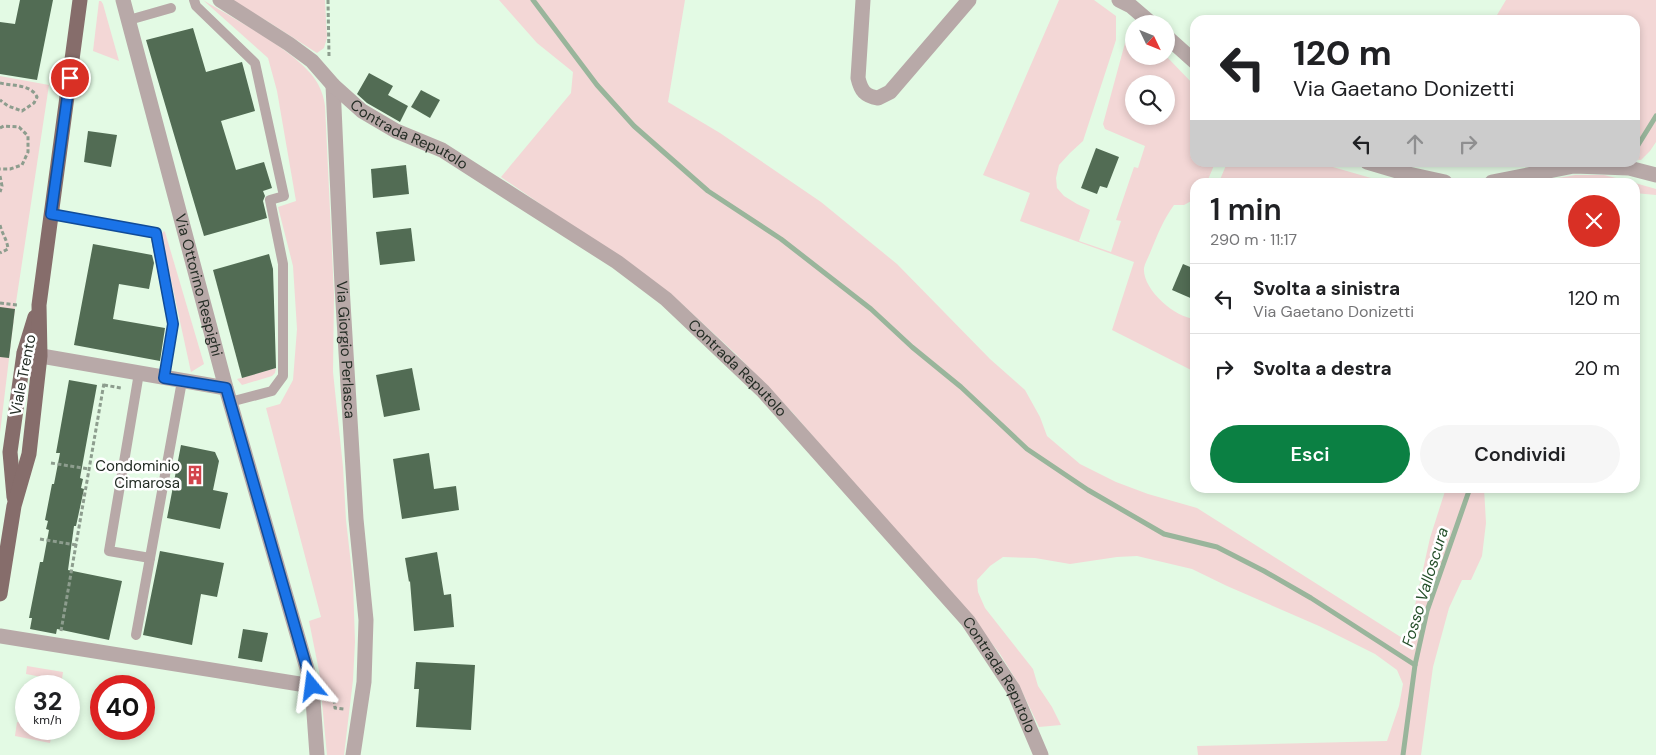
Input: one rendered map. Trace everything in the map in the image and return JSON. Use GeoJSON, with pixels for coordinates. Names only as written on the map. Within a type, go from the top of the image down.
{"type":"FeatureCollection","features":[{"type":"Feature","properties":{"kind":"main road","name":"Viale Trento"},"geometry":{"type":"LineString","coordinates":[[0,594],[14,506],[29,454],[40,356],[39,305],[80,0]]}},
{"type":"Feature","properties":{"kind":"main road","name":"Viale Trento"},"geometry":{"type":"LineString","coordinates":[[14,506],[10,452],[24,353],[39,305]]}},
{"type":"Feature","properties":{"kind":"street","name":"Via Ottorino Respighi"},"geometry":{"type":"LineString","coordinates":[[124,0],[228,395],[312,693],[317,755]]}},
{"type":"Feature","properties":{"kind":"street"},"geometry":{"type":"LineString","coordinates":[[220,0],[312,61],[333,85]]}},
{"type":"Feature","properties":{"kind":"street"},"geometry":{"type":"LineString","coordinates":[[863,0],[858,78],[860,90],[868,96],[878,98],[890,92],[969,0]]}},
{"type":"Feature","properties":{"kind":"street"},"geometry":{"type":"LineString","coordinates":[[1119,0],[1131,6],[1142,15]]}},
{"type":"Feature","properties":{"kind":"street"},"geometry":{"type":"LineString","coordinates":[[1175,44],[1190,58]]}},
{"type":"Feature","properties":{"kind":"street","name":"Via Giorgio Perlasca"},"geometry":{"type":"LineString","coordinates":[[333,85],[355,499],[366,620],[364,682],[353,755]]}},
{"type":"Feature","properties":{"kind":"street","name":"Contrada Reputolo"},"geometry":{"type":"LineString","coordinates":[[333,85],[362,111],[396,131],[442,150],[617,262],[666,299],[764,391],[968,621],[1012,689],[1040,755]]}},
{"type":"Feature","properties":{"kind":"street"},"geometry":{"type":"LineString","coordinates":[[1382,167],[1424,178]]}},
{"type":"Feature","properties":{"kind":"street"},"geometry":{"type":"LineString","coordinates":[[1512,178],[1569,167]]}},
{"type":"Feature","properties":{"kind":"street"},"geometry":{"type":"LineString","coordinates":[[1602,167],[1629,168],[1656,175]]}},
{"type":"Feature","properties":{"kind":"street"},"geometry":{"type":"LineString","coordinates":[[24,353],[182,381],[228,395]]}},
{"type":"Feature","properties":{"kind":"street"},"geometry":{"type":"LineString","coordinates":[[0,636],[58,645],[312,693]]}},
{"type":"Feature","properties":{"kind":"lane"},"geometry":{"type":"LineString","coordinates":[[194,0],[196,6],[255,63],[284,196],[270,200],[283,264],[283,376],[272,390],[228,395]]}},
{"type":"Feature","properties":{"kind":"lane"},"geometry":{"type":"LineString","coordinates":[[129,20],[171,8]]}},
{"type":"Feature","properties":{"kind":"lane"},"geometry":{"type":"LineString","coordinates":[[51,214],[156,233],[173,324],[164,378]]}},
{"type":"Feature","properties":{"kind":"lane"},"geometry":{"type":"LineString","coordinates":[[139,373],[109,551],[150,558]]}},
{"type":"Feature","properties":{"kind":"lane"},"geometry":{"type":"LineString","coordinates":[[136,635],[182,381]]}},
{"type":"Feature","properties":{"kind":"path"},"geometry":{"type":"LineString","coordinates":[[0,84],[29,88],[34,91],[36,97],[34,103],[22,112],[0,100]]}},
{"type":"Feature","properties":{"kind":"path"},"geometry":{"type":"LineString","coordinates":[[0,128],[4,126],[19,127],[28,136],[28,152],[22,166],[0,169]]}},
{"type":"Feature","properties":{"kind":"path"},"geometry":{"type":"LineString","coordinates":[[0,176],[2,186],[0,192]]}},
{"type":"Feature","properties":{"kind":"path"},"geometry":{"type":"LineString","coordinates":[[0,225],[1,231],[8,240],[8,248],[0,253]]}},
{"type":"Feature","properties":{"kind":"path"},"geometry":{"type":"LineString","coordinates":[[0,303],[17,305]]}},
{"type":"Feature","properties":{"kind":"path"},"geometry":{"type":"LineString","coordinates":[[58,645],[108,368]]}},
{"type":"Feature","properties":{"kind":"path"},"geometry":{"type":"LineString","coordinates":[[51,463],[89,469]]}},
{"type":"Feature","properties":{"kind":"path"},"geometry":{"type":"LineString","coordinates":[[40,539],[76,545]]}},
{"type":"Feature","properties":{"kind":"path"},"geometry":{"type":"LineString","coordinates":[[312,693],[334,699],[335,708],[360,710]]}},
{"type":"Feature","properties":{"kind":"shaded area"},"geometry":{"type":"Polygon","coordinates":[[[203,0],[249,27],[297,60],[318,84],[325,103],[334,295],[333,372],[353,582],[355,642],[353,680],[344,755],[327,755],[319,671],[309,621],[321,617],[266,408],[280,404],[293,380],[297,329],[293,266],[278,207],[296,201],[277,91],[268,58],[203,0]]]}},
{"type":"Feature","properties":{"kind":"shaded area"},"geometry":{"type":"Polygon","coordinates":[[[231,0],[325,0],[327,38],[324,48],[317,53],[231,0]]]}},
{"type":"Feature","properties":{"kind":"shaded area"},"geometry":{"type":"Polygon","coordinates":[[[499,0],[685,0],[668,102],[720,133],[821,202],[897,264],[990,359],[1025,390],[1040,417],[1047,436],[1080,464],[1116,482],[1148,494],[1197,508],[1407,641],[1430,538],[1444,493],[1484,493],[1486,523],[1482,556],[1471,580],[1462,580],[1449,608],[1433,667],[1421,755],[1198,755],[1197,746],[1387,741],[1399,706],[1403,684],[1397,670],[1375,654],[1319,626],[1192,569],[1137,556],[1070,564],[1035,558],[1003,557],[990,566],[977,580],[978,592],[985,608],[1033,669],[1038,686],[1061,725],[1039,727],[1018,683],[1000,654],[976,623],[793,413],[736,354],[671,294],[501,177],[571,93],[573,72],[537,43],[499,0]]]}},
{"type":"Feature","properties":{"kind":"shaded area"},"geometry":{"type":"Polygon","coordinates":[[[1059,0],[1094,0],[1116,16],[1116,40],[1083,141],[1059,165],[1056,178],[1057,188],[1064,196],[1090,210],[1079,241],[1111,252],[1121,221],[1116,220],[1134,167],[1138,168],[1145,146],[1105,129],[1103,124],[1125,43],[1125,65],[1175,65],[1190,81],[1190,167],[1213,167],[1209,178],[1190,178],[1190,202],[1184,205],[1174,205],[1160,228],[1144,268],[1148,285],[1161,301],[1178,314],[1190,318],[1190,369],[1112,330],[1134,262],[1020,221],[1030,193],[983,175],[1059,0]]]}},
{"type":"Feature","properties":{"kind":"shaded area"},"geometry":{"type":"Polygon","coordinates":[[[1506,0],[1656,0],[1656,142],[1650,151],[1640,160],[1640,15],[1497,15],[1506,0]]]}},
{"type":"Feature","properties":{"kind":"shaded area"},"geometry":{"type":"Polygon","coordinates":[[[99,1],[103,4],[119,61],[93,51],[99,1]]]}},
{"type":"Feature","properties":{"kind":"shaded area"},"geometry":{"type":"Polygon","coordinates":[[[0,76],[49,85],[15,309],[0,433],[0,76]]]}},
{"type":"Feature","properties":{"kind":"shaded area"},"geometry":{"type":"Polygon","coordinates":[[[1225,167],[1333,167],[1371,178],[1221,178],[1225,167]]]}},
{"type":"Feature","properties":{"kind":"shaded area"},"geometry":{"type":"Polygon","coordinates":[[[1575,175],[1604,175],[1616,178],[1558,178],[1575,175]]]}},
{"type":"Feature","properties":{"kind":"shaded area"},"geometry":{"type":"Polygon","coordinates":[[[1640,184],[1656,189],[1656,195],[1640,193],[1640,184]]]}},
{"type":"Feature","properties":{"kind":"shaded area"},"geometry":{"type":"Polygon","coordinates":[[[164,231],[204,364],[191,372],[161,234],[164,231]]]}},
{"type":"Feature","properties":{"kind":"shaded area"},"geometry":{"type":"Polygon","coordinates":[[[276,368],[272,376],[242,385],[237,379],[276,368]]]}},
{"type":"Feature","properties":{"kind":"shaded area"},"geometry":{"type":"Polygon","coordinates":[[[27,666],[63,672],[63,675],[26,674],[27,666]]]}},
{"type":"Feature","properties":{"kind":"shaded area"},"geometry":{"type":"Polygon","coordinates":[[[35,740],[51,740],[50,743],[35,740]]]}},
{"type":"Feature","properties":{"kind":"building"},"geometry":{"type":"Polygon","coordinates":[[[20,0],[53,0],[37,80],[0,74],[0,22],[15,24],[20,0]]]}},
{"type":"Feature","properties":{"kind":"building"},"geometry":{"type":"Polygon","coordinates":[[[193,28],[206,72],[242,62],[255,111],[221,121],[236,170],[264,162],[272,188],[263,191],[267,218],[204,236],[146,40],[193,28]]]}},
{"type":"Feature","properties":{"kind":"building"},"geometry":{"type":"Polygon","coordinates":[[[369,73],[393,86],[388,95],[408,106],[400,122],[367,103],[357,94],[369,73]]]}},
{"type":"Feature","properties":{"kind":"building"},"geometry":{"type":"Polygon","coordinates":[[[421,90],[440,100],[430,118],[411,107],[421,90]]]}},
{"type":"Feature","properties":{"kind":"building"},"geometry":{"type":"Polygon","coordinates":[[[88,131],[117,135],[111,167],[84,162],[88,131]]]}},
{"type":"Feature","properties":{"kind":"building"},"geometry":{"type":"Polygon","coordinates":[[[1096,148],[1119,157],[1107,188],[1100,186],[1097,194],[1081,188],[1096,148]]]}},
{"type":"Feature","properties":{"kind":"building"},"geometry":{"type":"Polygon","coordinates":[[[406,165],[409,194],[373,198],[371,169],[406,165]]]}},
{"type":"Feature","properties":{"kind":"building"},"geometry":{"type":"Polygon","coordinates":[[[411,228],[415,261],[380,265],[376,232],[411,228]]]}},
{"type":"Feature","properties":{"kind":"building"},"geometry":{"type":"Polygon","coordinates":[[[93,244],[152,255],[154,263],[149,289],[119,284],[113,319],[165,328],[160,361],[74,345],[93,244]]]}},
{"type":"Feature","properties":{"kind":"building"},"geometry":{"type":"Polygon","coordinates":[[[269,254],[273,269],[276,368],[242,378],[213,270],[269,254]]]}},
{"type":"Feature","properties":{"kind":"building"},"geometry":{"type":"Polygon","coordinates":[[[1183,264],[1190,267],[1190,298],[1172,290],[1183,264]]]}},
{"type":"Feature","properties":{"kind":"building"},"geometry":{"type":"Polygon","coordinates":[[[0,307],[15,309],[9,358],[0,357],[0,307]]]}},
{"type":"Feature","properties":{"kind":"building"},"geometry":{"type":"Polygon","coordinates":[[[412,368],[420,410],[384,417],[376,375],[412,368]]]}},
{"type":"Feature","properties":{"kind":"building"},"geometry":{"type":"Polygon","coordinates":[[[69,380],[97,385],[80,478],[83,479],[81,488],[84,489],[76,526],[74,526],[68,570],[122,581],[109,640],[57,629],[56,634],[30,629],[32,618],[29,618],[40,562],[43,562],[49,530],[46,529],[48,521],[45,520],[60,453],[56,453],[69,380]]]}},
{"type":"Feature","properties":{"kind":"building","name":"Condominio Cimarosa"},"geometry":{"type":"Polygon","coordinates":[[[181,445],[215,452],[219,461],[213,490],[228,493],[220,529],[167,518],[181,445]]]}},
{"type":"Feature","properties":{"kind":"building"},"geometry":{"type":"Polygon","coordinates":[[[429,453],[434,489],[456,486],[459,510],[402,519],[393,459],[429,453]]]}},
{"type":"Feature","properties":{"kind":"building"},"geometry":{"type":"Polygon","coordinates":[[[160,551],[224,563],[217,597],[201,594],[192,645],[143,635],[160,551]]]}},
{"type":"Feature","properties":{"kind":"building"},"geometry":{"type":"Polygon","coordinates":[[[437,552],[444,595],[451,594],[454,627],[414,631],[410,581],[405,558],[437,552]]]}},
{"type":"Feature","properties":{"kind":"building"},"geometry":{"type":"Polygon","coordinates":[[[243,629],[268,633],[262,662],[238,658],[243,629]]]}},
{"type":"Feature","properties":{"kind":"building"},"geometry":{"type":"Polygon","coordinates":[[[416,662],[475,665],[471,730],[416,727],[419,689],[414,689],[416,662]]]}},
{"type":"Feature","properties":{"kind":"waterway"},"geometry":{"type":"LineString","coordinates":[[533,0],[597,85],[634,126],[708,191],[781,239],[871,309],[912,347],[961,387],[1027,449],[1088,490],[1164,534],[1217,547],[1264,571],[1311,598],[1415,665]]}},
{"type":"Feature","properties":{"kind":"waterway","name":"Fosso Valloscura"},"geometry":{"type":"LineString","coordinates":[[1640,142],[1656,116]]}},
{"type":"Feature","properties":{"kind":"waterway","name":"Fosso Valloscura"},"geometry":{"type":"LineString","coordinates":[[1403,755],[1415,665],[1427,611],[1468,493]]}},
{"type":"Feature","properties":{"kind":"place","name":"Condominio Cimarosa"},"geometry":{"type":"Point","coordinates":[195,475]}},
{"type":"Feature","properties":{"kind":"route"},"geometry":{"type":"LineString","coordinates":[[70,78],[51,214],[156,233],[173,324],[164,378],[226,388],[312,686]]}}]}
